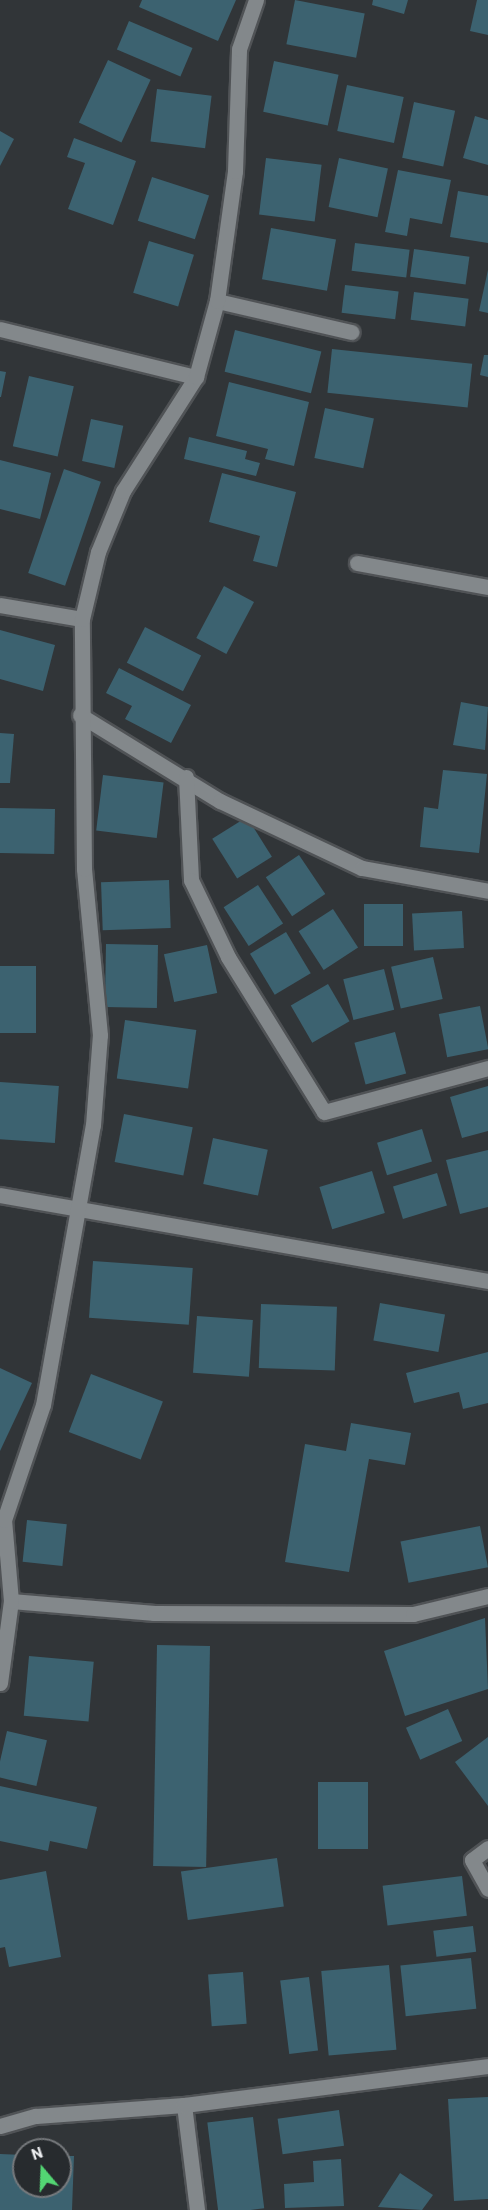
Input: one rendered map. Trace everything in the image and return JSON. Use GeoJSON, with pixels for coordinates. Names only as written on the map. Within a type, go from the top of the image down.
{"type":"FeatureCollection","features":[{"type":"Feature","properties":{"kind":"street"},"geometry":{"type":"LineString","coordinates":[[0,1683],[11,1601],[4,1520],[43,1405],[74,1208],[93,1125],[100,1035],[84,870],[80,715],[82,619],[98,552],[123,491],[196,377],[218,301],[235,171],[239,49],[256,0]]}},
{"type":"Feature","properties":{"kind":"street"},"geometry":{"type":"LineString","coordinates":[[218,301],[351,332]]}},
{"type":"Feature","properties":{"kind":"street"},"geometry":{"type":"LineString","coordinates":[[0,329],[196,377]]}},
{"type":"Feature","properties":{"kind":"street"},"geometry":{"type":"LineString","coordinates":[[357,563],[488,587]]}},
{"type":"Feature","properties":{"kind":"street"},"geometry":{"type":"LineString","coordinates":[[0,605],[82,619]]}},
{"type":"Feature","properties":{"kind":"street"},"geometry":{"type":"LineString","coordinates":[[80,715],[186,777],[220,801],[362,868],[488,891]]}},
{"type":"Feature","properties":{"kind":"street"},"geometry":{"type":"LineString","coordinates":[[186,777],[190,880],[228,957],[324,1112],[488,1068]]}},
{"type":"Feature","properties":{"kind":"street"},"geometry":{"type":"LineString","coordinates":[[0,1195],[488,1281]]}},
{"type":"Feature","properties":{"kind":"street"},"geometry":{"type":"LineString","coordinates":[[11,1601],[154,1613],[412,1614],[488,1596]]}},
{"type":"Feature","properties":{"kind":"street"},"geometry":{"type":"LineString","coordinates":[[488,1848],[472,1860],[488,1889]]}},
{"type":"Feature","properties":{"kind":"street"},"geometry":{"type":"LineString","coordinates":[[0,2126],[36,2116],[184,2105],[488,2066]]}},
{"type":"Feature","properties":{"kind":"street"},"geometry":{"type":"LineString","coordinates":[[184,2105],[197,2210]]}},
{"type":"Feature","properties":{"kind":"building"},"geometry":{"type":"Polygon","coordinates":[[[142,0],[236,0],[218,41],[139,7],[142,0]]]}},
{"type":"Feature","properties":{"kind":"building"},"geometry":{"type":"Polygon","coordinates":[[[295,0],[365,14],[356,58],[286,44],[295,0]]]}},
{"type":"Feature","properties":{"kind":"building"},"geometry":{"type":"Polygon","coordinates":[[[373,0],[408,0],[404,14],[372,5],[373,0]]]}},
{"type":"Feature","properties":{"kind":"building"},"geometry":{"type":"Polygon","coordinates":[[[477,0],[488,0],[488,35],[470,31],[477,0]]]}},
{"type":"Feature","properties":{"kind":"building"},"geometry":{"type":"Polygon","coordinates":[[[129,21],[193,48],[180,76],[117,50],[129,21]]]}},
{"type":"Feature","properties":{"kind":"building"},"geometry":{"type":"Polygon","coordinates":[[[108,60],[151,80],[121,142],[79,123],[108,60]]]}},
{"type":"Feature","properties":{"kind":"building"},"geometry":{"type":"Polygon","coordinates":[[[274,61],[339,75],[328,126],[263,112],[274,61]]]}},
{"type":"Feature","properties":{"kind":"building"},"geometry":{"type":"Polygon","coordinates":[[[347,85],[404,97],[394,143],[337,131],[347,85]]]}},
{"type":"Feature","properties":{"kind":"building"},"geometry":{"type":"Polygon","coordinates":[[[157,89],[212,96],[205,148],[151,142],[157,89]]]}},
{"type":"Feature","properties":{"kind":"building"},"geometry":{"type":"Polygon","coordinates":[[[414,102],[455,111],[443,166],[402,158],[414,102]]]}},
{"type":"Feature","properties":{"kind":"building"},"geometry":{"type":"Polygon","coordinates":[[[475,116],[488,120],[488,165],[463,158],[475,116]]]}},
{"type":"Feature","properties":{"kind":"building"},"geometry":{"type":"Polygon","coordinates":[[[0,131],[14,139],[0,166],[0,131]]]}},
{"type":"Feature","properties":{"kind":"building"},"geometry":{"type":"Polygon","coordinates":[[[74,138],[136,161],[113,225],[68,209],[85,163],[67,157],[74,138]]]}},
{"type":"Feature","properties":{"kind":"building"},"geometry":{"type":"Polygon","coordinates":[[[266,158],[322,165],[315,221],[259,215],[266,158]]]}},
{"type":"Feature","properties":{"kind":"building"},"geometry":{"type":"Polygon","coordinates":[[[339,158],[388,168],[378,217],[329,207],[339,158]]]}},
{"type":"Feature","properties":{"kind":"building"},"geometry":{"type":"Polygon","coordinates":[[[398,170],[451,180],[442,224],[410,218],[407,236],[385,232],[398,170]]]}},
{"type":"Feature","properties":{"kind":"building"},"geometry":{"type":"Polygon","coordinates":[[[152,177],[209,196],[195,239],[138,221],[152,177]]]}},
{"type":"Feature","properties":{"kind":"building"},"geometry":{"type":"Polygon","coordinates":[[[458,191],[488,196],[488,243],[450,237],[458,191]]]}},
{"type":"Feature","properties":{"kind":"building"},"geometry":{"type":"Polygon","coordinates":[[[271,228],[336,239],[327,291],[262,279],[271,228]]]}},
{"type":"Feature","properties":{"kind":"building"},"geometry":{"type":"Polygon","coordinates":[[[149,241],[194,255],[178,306],[133,293],[149,241]]]}},
{"type":"Feature","properties":{"kind":"building"},"geometry":{"type":"Polygon","coordinates":[[[355,243],[410,250],[406,277],[352,271],[355,243]]]}},
{"type":"Feature","properties":{"kind":"building"},"geometry":{"type":"Polygon","coordinates":[[[414,249],[469,257],[466,285],[410,277],[414,249]]]}},
{"type":"Feature","properties":{"kind":"building"},"geometry":{"type":"Polygon","coordinates":[[[488,270],[488,313],[479,311],[488,270]]]}},
{"type":"Feature","properties":{"kind":"building"},"geometry":{"type":"Polygon","coordinates":[[[345,285],[399,292],[395,319],[342,313],[345,285]]]}},
{"type":"Feature","properties":{"kind":"building"},"geometry":{"type":"Polygon","coordinates":[[[414,292],[469,299],[465,326],[411,320],[414,292]]]}},
{"type":"Feature","properties":{"kind":"building"},"geometry":{"type":"Polygon","coordinates":[[[235,330],[321,352],[311,393],[225,372],[235,330]]]}},
{"type":"Feature","properties":{"kind":"building"},"geometry":{"type":"Polygon","coordinates":[[[332,349],[472,364],[468,407],[327,393],[332,349]]]}},
{"type":"Feature","properties":{"kind":"building"},"geometry":{"type":"Polygon","coordinates":[[[484,355],[488,355],[488,377],[480,375],[484,355]]]}},
{"type":"Feature","properties":{"kind":"building"},"geometry":{"type":"Polygon","coordinates":[[[0,371],[6,372],[1,397],[0,397],[0,371]]]}},
{"type":"Feature","properties":{"kind":"building"},"geometry":{"type":"Polygon","coordinates":[[[29,376],[74,386],[58,457],[13,446],[29,376]]]}},
{"type":"Feature","properties":{"kind":"building"},"geometry":{"type":"Polygon","coordinates":[[[229,382],[309,402],[294,466],[265,459],[268,449],[216,436],[229,382]]]}},
{"type":"Feature","properties":{"kind":"building"},"geometry":{"type":"Polygon","coordinates":[[[325,408],[374,418],[363,468],[314,458],[325,408]]]}},
{"type":"Feature","properties":{"kind":"building"},"geometry":{"type":"Polygon","coordinates":[[[91,419],[123,426],[114,468],[82,461],[91,419]]]}},
{"type":"Feature","properties":{"kind":"building"},"geometry":{"type":"Polygon","coordinates":[[[189,437],[247,451],[245,459],[260,463],[256,476],[184,459],[189,437]]]}},
{"type":"Feature","properties":{"kind":"building"},"geometry":{"type":"Polygon","coordinates":[[[0,460],[51,473],[40,519],[0,509],[0,460]]]}},
{"type":"Feature","properties":{"kind":"building"},"geometry":{"type":"Polygon","coordinates":[[[64,469],[101,482],[65,586],[28,573],[64,469]]]}},
{"type":"Feature","properties":{"kind":"building"},"geometry":{"type":"Polygon","coordinates":[[[222,473],[296,492],[277,567],[253,561],[260,536],[209,522],[222,473]]]}},
{"type":"Feature","properties":{"kind":"building"},"geometry":{"type":"Polygon","coordinates":[[[224,586],[254,602],[226,654],[196,638],[224,586]]]}},
{"type":"Feature","properties":{"kind":"building"},"geometry":{"type":"Polygon","coordinates":[[[145,627],[201,656],[183,691],[127,663],[145,627]]]}},
{"type":"Feature","properties":{"kind":"building"},"geometry":{"type":"Polygon","coordinates":[[[0,630],[55,645],[43,691],[0,679],[0,630]]]}},
{"type":"Feature","properties":{"kind":"building"},"geometry":{"type":"Polygon","coordinates":[[[119,668],[191,705],[171,743],[125,719],[132,706],[106,693],[119,668]]]}},
{"type":"Feature","properties":{"kind":"building"},"geometry":{"type":"Polygon","coordinates":[[[461,702],[488,707],[485,750],[453,745],[461,702]]]}},
{"type":"Feature","properties":{"kind":"building"},"geometry":{"type":"Polygon","coordinates":[[[0,733],[14,734],[10,783],[0,783],[0,733]]]}},
{"type":"Feature","properties":{"kind":"building"},"geometry":{"type":"Polygon","coordinates":[[[443,770],[487,774],[479,853],[420,847],[424,807],[438,809],[443,770]]]}},
{"type":"Feature","properties":{"kind":"building"},"geometry":{"type":"Polygon","coordinates":[[[103,775],[164,782],[157,838],[96,831],[103,775]]]}},
{"type":"Feature","properties":{"kind":"building"},"geometry":{"type":"Polygon","coordinates":[[[0,808],[55,809],[54,854],[0,853],[0,808]]]}},
{"type":"Feature","properties":{"kind":"building"},"geometry":{"type":"Polygon","coordinates":[[[247,817],[272,857],[237,879],[212,839],[247,817]]]}},
{"type":"Feature","properties":{"kind":"building"},"geometry":{"type":"Polygon","coordinates":[[[299,855],[325,894],[292,916],[266,877],[299,855]]]}},
{"type":"Feature","properties":{"kind":"building"},"geometry":{"type":"Polygon","coordinates":[[[169,880],[171,928],[103,930],[101,882],[169,880]]]}},
{"type":"Feature","properties":{"kind":"building"},"geometry":{"type":"Polygon","coordinates":[[[258,885],[283,924],[249,946],[224,907],[258,885]]]}},
{"type":"Feature","properties":{"kind":"building"},"geometry":{"type":"Polygon","coordinates":[[[364,904],[403,904],[403,946],[364,946],[364,904]]]}},
{"type":"Feature","properties":{"kind":"building"},"geometry":{"type":"Polygon","coordinates":[[[333,909],[358,948],[324,970],[299,931],[333,909]]]}},
{"type":"Feature","properties":{"kind":"building"},"geometry":{"type":"Polygon","coordinates":[[[462,911],[464,948],[414,951],[412,914],[462,911]]]}},
{"type":"Feature","properties":{"kind":"building"},"geometry":{"type":"Polygon","coordinates":[[[286,932],[311,973],[275,995],[250,954],[286,932]]]}},
{"type":"Feature","properties":{"kind":"building"},"geometry":{"type":"Polygon","coordinates":[[[106,944],[158,945],[157,1008],[105,1007],[106,944]]]}},
{"type":"Feature","properties":{"kind":"building"},"geometry":{"type":"Polygon","coordinates":[[[207,945],[217,993],[174,1002],[164,954],[207,945]]]}},
{"type":"Feature","properties":{"kind":"building"},"geometry":{"type":"Polygon","coordinates":[[[433,957],[443,999],[401,1009],[391,967],[433,957]]]}},
{"type":"Feature","properties":{"kind":"building"},"geometry":{"type":"Polygon","coordinates":[[[0,966],[36,966],[36,1033],[0,1033],[0,966]]]}},
{"type":"Feature","properties":{"kind":"building"},"geometry":{"type":"Polygon","coordinates":[[[384,969],[394,1010],[353,1020],[343,979],[384,969]]]}},
{"type":"Feature","properties":{"kind":"building"},"geometry":{"type":"Polygon","coordinates":[[[328,984],[350,1021],[312,1043],[291,1006],[328,984]]]}},
{"type":"Feature","properties":{"kind":"building"},"geometry":{"type":"Polygon","coordinates":[[[480,1006],[488,1049],[447,1057],[439,1014],[480,1006]]]}},
{"type":"Feature","properties":{"kind":"building"},"geometry":{"type":"Polygon","coordinates":[[[125,1020],[196,1030],[188,1088],[117,1078],[125,1020]]]}},
{"type":"Feature","properties":{"kind":"building"},"geometry":{"type":"Polygon","coordinates":[[[395,1032],[406,1074],[366,1084],[354,1043],[395,1032]]]}},
{"type":"Feature","properties":{"kind":"building"},"geometry":{"type":"Polygon","coordinates":[[[0,1082],[59,1086],[55,1143],[0,1139],[0,1082]]]}},
{"type":"Feature","properties":{"kind":"building"},"geometry":{"type":"Polygon","coordinates":[[[488,1086],[488,1131],[462,1138],[450,1097],[488,1086]]]}},
{"type":"Feature","properties":{"kind":"building"},"geometry":{"type":"Polygon","coordinates":[[[124,1114],[193,1127],[183,1175],[115,1162],[124,1114]]]}},
{"type":"Feature","properties":{"kind":"building"},"geometry":{"type":"Polygon","coordinates":[[[422,1129],[432,1162],[387,1175],[377,1143],[422,1129]]]}},
{"type":"Feature","properties":{"kind":"building"},"geometry":{"type":"Polygon","coordinates":[[[213,1138],[268,1150],[258,1196],[203,1184],[213,1138]]]}},
{"type":"Feature","properties":{"kind":"building"},"geometry":{"type":"Polygon","coordinates":[[[488,1150],[488,1207],[460,1214],[446,1160],[488,1150]]]}},
{"type":"Feature","properties":{"kind":"building"},"geometry":{"type":"Polygon","coordinates":[[[372,1171],[385,1213],[332,1229],[319,1187],[372,1171]]]}},
{"type":"Feature","properties":{"kind":"building"},"geometry":{"type":"Polygon","coordinates":[[[437,1173],[447,1206],[403,1219],[393,1186],[437,1173]]]}},
{"type":"Feature","properties":{"kind":"building"},"geometry":{"type":"Polygon","coordinates":[[[93,1261],[193,1268],[189,1325],[89,1318],[93,1261]]]}},
{"type":"Feature","properties":{"kind":"building"},"geometry":{"type":"Polygon","coordinates":[[[380,1303],[445,1314],[438,1352],[373,1340],[380,1303]]]}},
{"type":"Feature","properties":{"kind":"building"},"geometry":{"type":"Polygon","coordinates":[[[261,1304],[337,1307],[335,1371],[259,1368],[261,1304]]]}},
{"type":"Feature","properties":{"kind":"building"},"geometry":{"type":"Polygon","coordinates":[[[197,1316],[253,1320],[249,1377],[193,1373],[197,1316]]]}},
{"type":"Feature","properties":{"kind":"building"},"geometry":{"type":"Polygon","coordinates":[[[488,1352],[488,1403],[463,1409],[459,1392],[414,1403],[406,1373],[488,1352]]]}},
{"type":"Feature","properties":{"kind":"building"},"geometry":{"type":"Polygon","coordinates":[[[0,1368],[32,1383],[0,1451],[0,1368]]]}},
{"type":"Feature","properties":{"kind":"building"},"geometry":{"type":"Polygon","coordinates":[[[91,1374],[163,1402],[141,1459],[69,1432],[91,1374]]]}},
{"type":"Feature","properties":{"kind":"building"},"geometry":{"type":"Polygon","coordinates":[[[351,1423],[411,1433],[405,1465],[369,1459],[349,1572],[285,1562],[305,1444],[346,1451],[351,1423]]]}},
{"type":"Feature","properties":{"kind":"building"},"geometry":{"type":"Polygon","coordinates":[[[27,1520],[67,1524],[62,1566],[23,1562],[27,1520]]]}},
{"type":"Feature","properties":{"kind":"building"},"geometry":{"type":"Polygon","coordinates":[[[480,1526],[488,1567],[409,1583],[400,1541],[480,1526]]]}},
{"type":"Feature","properties":{"kind":"building"},"geometry":{"type":"Polygon","coordinates":[[[485,1618],[488,1689],[405,1716],[384,1651],[485,1618]]]}},
{"type":"Feature","properties":{"kind":"building"},"geometry":{"type":"Polygon","coordinates":[[[157,1645],[210,1646],[206,1867],[153,1866],[157,1645]]]}},
{"type":"Feature","properties":{"kind":"building"},"geometry":{"type":"Polygon","coordinates":[[[29,1656],[94,1662],[89,1721],[24,1716],[29,1656]]]}},
{"type":"Feature","properties":{"kind":"building"},"geometry":{"type":"Polygon","coordinates":[[[448,1709],[462,1741],[420,1760],[406,1728],[448,1709]]]}},
{"type":"Feature","properties":{"kind":"building"},"geometry":{"type":"Polygon","coordinates":[[[7,1731],[47,1740],[36,1786],[0,1778],[0,1761],[7,1731]]]}},
{"type":"Feature","properties":{"kind":"building"},"geometry":{"type":"Polygon","coordinates":[[[488,1737],[488,1806],[455,1762],[488,1737]]]}},
{"type":"Feature","properties":{"kind":"building"},"geometry":{"type":"Polygon","coordinates":[[[318,1782],[368,1782],[368,1849],[318,1849],[318,1782]]]}},
{"type":"Feature","properties":{"kind":"building"},"geometry":{"type":"Polygon","coordinates":[[[0,1786],[97,1807],[87,1849],[50,1841],[48,1851],[0,1841],[0,1786]]]}},
{"type":"Feature","properties":{"kind":"building"},"geometry":{"type":"Polygon","coordinates":[[[277,1858],[284,1907],[188,1920],[181,1871],[277,1858]]]}},
{"type":"Feature","properties":{"kind":"building"},"geometry":{"type":"Polygon","coordinates":[[[46,1871],[61,1957],[9,1967],[5,1947],[0,1948],[0,1880],[46,1871]]]}},
{"type":"Feature","properties":{"kind":"building"},"geometry":{"type":"Polygon","coordinates":[[[462,1876],[467,1916],[387,1925],[383,1886],[462,1876]]]}},
{"type":"Feature","properties":{"kind":"building"},"geometry":{"type":"Polygon","coordinates":[[[473,1926],[476,1952],[436,1957],[433,1931],[473,1926]]]}},
{"type":"Feature","properties":{"kind":"building"},"geometry":{"type":"Polygon","coordinates":[[[471,1958],[476,2009],[406,2016],[400,1965],[471,1958]]]}},
{"type":"Feature","properties":{"kind":"building"},"geometry":{"type":"Polygon","coordinates":[[[389,1965],[396,2050],[329,2056],[321,1971],[389,1965]]]}},
{"type":"Feature","properties":{"kind":"building"},"geometry":{"type":"Polygon","coordinates":[[[243,1972],[247,2024],[212,2026],[208,1974],[243,1972]]]}},
{"type":"Feature","properties":{"kind":"building"},"geometry":{"type":"Polygon","coordinates":[[[309,1977],[318,2050],[289,2054],[280,1981],[309,1977]]]}},
{"type":"Feature","properties":{"kind":"building"},"geometry":{"type":"Polygon","coordinates":[[[488,2097],[488,2199],[454,2201],[448,2099],[488,2097]]]}},
{"type":"Feature","properties":{"kind":"building"},"geometry":{"type":"Polygon","coordinates":[[[339,2110],[344,2146],[283,2154],[278,2119],[339,2110]]]}},
{"type":"Feature","properties":{"kind":"building"},"geometry":{"type":"Polygon","coordinates":[[[253,2117],[264,2208],[218,2210],[207,2123],[253,2117]]]}},
{"type":"Feature","properties":{"kind":"building"},"geometry":{"type":"Polygon","coordinates":[[[0,2154],[12,2154],[12,2198],[72,2198],[72,2156],[74,2156],[72,2210],[0,2210],[0,2154]]]}},
{"type":"Feature","properties":{"kind":"building"},"geometry":{"type":"Polygon","coordinates":[[[341,2159],[344,2206],[285,2208],[284,2184],[314,2182],[313,2161],[341,2159]]]}},
{"type":"Feature","properties":{"kind":"building"},"geometry":{"type":"Polygon","coordinates":[[[400,2173],[433,2195],[422,2210],[378,2207],[400,2173]]]}}]}
